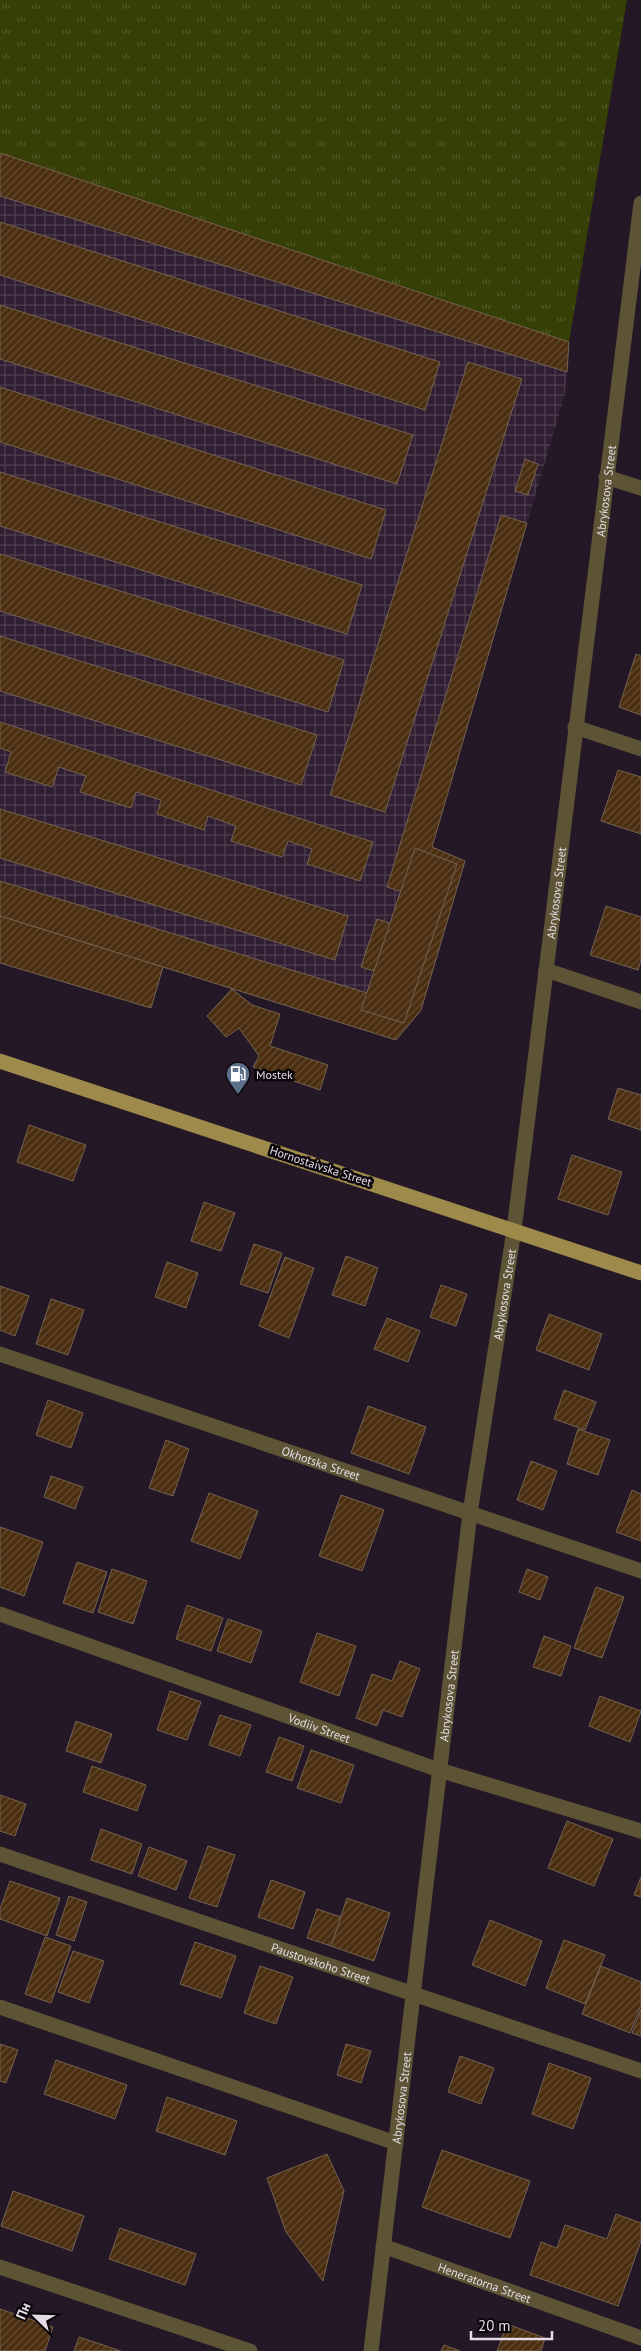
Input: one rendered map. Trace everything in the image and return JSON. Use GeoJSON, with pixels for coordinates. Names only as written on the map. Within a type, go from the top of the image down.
{"type":"FeatureCollection","features":[{"type":"Feature","properties":{"kind":"main road","name":"Hornostaivska Street"},"geometry":{"type":"LineString","coordinates":[[0,1061],[641,1273]]}},
{"type":"Feature","properties":{"kind":"street","name":"Abrykosova Street"},"geometry":{"type":"LineString","coordinates":[[372,2351],[470,1513],[514,1230],[606,477],[639,239],[641,203]]}},
{"type":"Feature","properties":{"kind":"street"},"geometry":{"type":"LineString","coordinates":[[606,477],[641,488]]}},
{"type":"Feature","properties":{"kind":"street"},"geometry":{"type":"LineString","coordinates":[[575,727],[641,749]]}},
{"type":"Feature","properties":{"kind":"street"},"geometry":{"type":"LineString","coordinates":[[546,970],[641,1002]]}},
{"type":"Feature","properties":{"kind":"street","name":"Okhotska Street"},"geometry":{"type":"LineString","coordinates":[[0,1354],[641,1571]]}},
{"type":"Feature","properties":{"kind":"street","name":"Vodiiv Street"},"geometry":{"type":"LineString","coordinates":[[0,1614],[439,1770],[641,1831]]}},
{"type":"Feature","properties":{"kind":"street","name":"Paustovskoho Street"},"geometry":{"type":"LineString","coordinates":[[0,1854],[641,2071]]}},
{"type":"Feature","properties":{"kind":"street"},"geometry":{"type":"LineString","coordinates":[[0,2007],[396,2143]]}},
{"type":"Feature","properties":{"kind":"street","name":"Heneratorna Street"},"geometry":{"type":"LineString","coordinates":[[383,2246],[641,2338]]}},
{"type":"Feature","properties":{"kind":"street"},"geometry":{"type":"LineString","coordinates":[[0,2267],[250,2351]]}},
{"type":"Feature","properties":{"kind":"shaded area"},"geometry":{"type":"Polygon","coordinates":[[[0,153],[569,342],[565,394],[432,847],[465,861],[421,1010],[396,1040],[0,916],[0,153]]]}},
{"type":"Feature","properties":{"kind":"green space"},"geometry":{"type":"Polygon","coordinates":[[[0,0],[627,0],[569,342],[0,153],[0,0]]]}},
{"type":"Feature","properties":{"kind":"building"},"geometry":{"type":"Polygon","coordinates":[[[0,153],[569,342],[567,372],[0,196],[0,153]]]}},
{"type":"Feature","properties":{"kind":"building"},"geometry":{"type":"Polygon","coordinates":[[[0,222],[440,362],[425,410],[0,275],[0,222]]]}},
{"type":"Feature","properties":{"kind":"building"},"geometry":{"type":"Polygon","coordinates":[[[0,305],[413,435],[397,484],[0,359],[0,305]]]}},
{"type":"Feature","properties":{"kind":"building"},"geometry":{"type":"Polygon","coordinates":[[[468,362],[522,379],[385,812],[330,795],[468,362]]]}},
{"type":"Feature","properties":{"kind":"building"},"geometry":{"type":"Polygon","coordinates":[[[0,387],[386,510],[371,559],[0,442],[0,387]]]}},
{"type":"Feature","properties":{"kind":"building"},"geometry":{"type":"Polygon","coordinates":[[[525,459],[538,464],[528,495],[515,491],[525,459]]]}},
{"type":"Feature","properties":{"kind":"building"},"geometry":{"type":"Polygon","coordinates":[[[0,472],[362,585],[347,634],[0,526],[0,472]]]}},
{"type":"Feature","properties":{"kind":"building"},"geometry":{"type":"Polygon","coordinates":[[[501,515],[527,523],[432,847],[465,861],[421,1010],[396,1040],[0,916],[0,881],[377,996],[384,974],[361,967],[377,919],[402,927],[412,895],[387,887],[501,515]]]}},
{"type":"Feature","properties":{"kind":"building"},"geometry":{"type":"Polygon","coordinates":[[[0,554],[344,660],[328,712],[0,611],[0,554]]]}},
{"type":"Feature","properties":{"kind":"building"},"geometry":{"type":"Polygon","coordinates":[[[0,636],[317,735],[301,785],[0,691],[0,636]]]}},
{"type":"Feature","properties":{"kind":"building"},"geometry":{"type":"Polygon","coordinates":[[[636,654],[641,656],[641,715],[619,707],[636,654]]]}},
{"type":"Feature","properties":{"kind":"building"},"geometry":{"type":"Polygon","coordinates":[[[0,722],[373,842],[360,881],[307,864],[312,849],[288,841],[282,857],[231,841],[236,826],[208,816],[204,830],[157,814],[161,800],[136,792],[131,808],[80,792],[86,776],[59,767],[52,787],[5,772],[11,752],[0,748],[0,722]]]}},
{"type":"Feature","properties":{"kind":"building"},"geometry":{"type":"Polygon","coordinates":[[[618,770],[641,777],[641,834],[601,821],[618,770]]]}},
{"type":"Feature","properties":{"kind":"building"},"geometry":{"type":"Polygon","coordinates":[[[0,809],[348,916],[335,960],[0,858],[0,809]]]}},
{"type":"Feature","properties":{"kind":"building"},"geometry":{"type":"Polygon","coordinates":[[[415,848],[457,864],[404,1023],[361,1010],[415,848]]]}},
{"type":"Feature","properties":{"kind":"building"},"geometry":{"type":"Polygon","coordinates":[[[606,906],[641,917],[641,960],[638,970],[590,955],[606,906]]]}},
{"type":"Feature","properties":{"kind":"building"},"geometry":{"type":"Polygon","coordinates":[[[0,916],[163,967],[151,1008],[0,963],[0,916]]]}},
{"type":"Feature","properties":{"kind":"building"},"geometry":{"type":"Polygon","coordinates":[[[232,989],[252,1005],[280,1014],[270,1046],[328,1065],[320,1090],[253,1067],[259,1056],[239,1028],[226,1037],[207,1016],[232,989]]]}},
{"type":"Feature","properties":{"kind":"building"},"geometry":{"type":"Polygon","coordinates":[[[618,1088],[641,1095],[641,1130],[608,1119],[618,1088]]]}},
{"type":"Feature","properties":{"kind":"building"},"geometry":{"type":"Polygon","coordinates":[[[29,1125],[86,1145],[73,1181],[17,1162],[29,1125]]]}},
{"type":"Feature","properties":{"kind":"building"},"geometry":{"type":"Polygon","coordinates":[[[572,1155],[622,1172],[608,1215],[558,1199],[572,1155]]]}},
{"type":"Feature","properties":{"kind":"building"},"geometry":{"type":"Polygon","coordinates":[[[204,1202],[235,1213],[221,1251],[191,1241],[204,1202]]]}},
{"type":"Feature","properties":{"kind":"building"},"geometry":{"type":"Polygon","coordinates":[[[254,1244],[282,1253],[268,1293],[240,1284],[254,1244]]]}},
{"type":"Feature","properties":{"kind":"building"},"geometry":{"type":"Polygon","coordinates":[[[346,1256],[378,1268],[365,1306],[332,1295],[346,1256]]]}},
{"type":"Feature","properties":{"kind":"building"},"geometry":{"type":"Polygon","coordinates":[[[285,1257],[314,1268],[289,1338],[259,1326],[285,1257]]]}},
{"type":"Feature","properties":{"kind":"building"},"geometry":{"type":"Polygon","coordinates":[[[167,1262],[198,1273],[186,1308],[155,1297],[167,1262]]]}},
{"type":"Feature","properties":{"kind":"building"},"geometry":{"type":"Polygon","coordinates":[[[441,1285],[467,1294],[456,1326],[430,1317],[441,1285]]]}},
{"type":"Feature","properties":{"kind":"building"},"geometry":{"type":"Polygon","coordinates":[[[0,1286],[29,1296],[15,1336],[0,1330],[0,1286]]]}},
{"type":"Feature","properties":{"kind":"building"},"geometry":{"type":"Polygon","coordinates":[[[51,1299],[84,1310],[68,1355],[36,1344],[51,1299]]]}},
{"type":"Feature","properties":{"kind":"building"},"geometry":{"type":"Polygon","coordinates":[[[549,1314],[602,1334],[589,1370],[536,1350],[549,1314]]]}},
{"type":"Feature","properties":{"kind":"building"},"geometry":{"type":"Polygon","coordinates":[[[387,1318],[420,1331],[408,1362],[374,1349],[387,1318]]]}},
{"type":"Feature","properties":{"kind":"building"},"geometry":{"type":"Polygon","coordinates":[[[564,1390],[596,1402],[585,1430],[554,1419],[564,1390]]]}},
{"type":"Feature","properties":{"kind":"building"},"geometry":{"type":"Polygon","coordinates":[[[48,1400],[83,1413],[71,1448],[36,1435],[48,1400]]]}},
{"type":"Feature","properties":{"kind":"building"},"geometry":{"type":"Polygon","coordinates":[[[368,1406],[426,1427],[409,1474],[351,1453],[368,1406]]]}},
{"type":"Feature","properties":{"kind":"building"},"geometry":{"type":"Polygon","coordinates":[[[578,1429],[610,1440],[598,1475],[567,1464],[578,1429]]]}},
{"type":"Feature","properties":{"kind":"building"},"geometry":{"type":"Polygon","coordinates":[[[166,1440],[189,1449],[173,1496],[149,1488],[166,1440]]]}},
{"type":"Feature","properties":{"kind":"building"},"geometry":{"type":"Polygon","coordinates":[[[531,1461],[557,1471],[543,1510],[517,1500],[531,1461]]]}},
{"type":"Feature","properties":{"kind":"building"},"geometry":{"type":"Polygon","coordinates":[[[51,1476],[83,1487],[75,1509],[44,1497],[51,1476]]]}},
{"type":"Feature","properties":{"kind":"building"},"geometry":{"type":"Polygon","coordinates":[[[632,1490],[641,1494],[641,1541],[616,1532],[632,1490]]]}},
{"type":"Feature","properties":{"kind":"building"},"geometry":{"type":"Polygon","coordinates":[[[209,1493],[258,1511],[240,1559],[191,1541],[209,1493]]]}},
{"type":"Feature","properties":{"kind":"building"},"geometry":{"type":"Polygon","coordinates":[[[341,1495],[384,1510],[362,1571],[319,1556],[341,1495]]]}},
{"type":"Feature","properties":{"kind":"building"},"geometry":{"type":"Polygon","coordinates":[[[0,1527],[43,1542],[24,1596],[0,1587],[0,1527]]]}},
{"type":"Feature","properties":{"kind":"building"},"geometry":{"type":"Polygon","coordinates":[[[77,1562],[107,1572],[93,1613],[63,1603],[77,1562]]]}},
{"type":"Feature","properties":{"kind":"building"},"geometry":{"type":"Polygon","coordinates":[[[112,1569],[147,1581],[133,1624],[98,1612],[112,1569]]]}},
{"type":"Feature","properties":{"kind":"building"},"geometry":{"type":"Polygon","coordinates":[[[527,1569],[548,1577],[540,1600],[519,1592],[527,1569]]]}},
{"type":"Feature","properties":{"kind":"building"},"geometry":{"type":"Polygon","coordinates":[[[596,1587],[624,1597],[602,1658],[574,1648],[596,1587]]]}},
{"type":"Feature","properties":{"kind":"building"},"geometry":{"type":"Polygon","coordinates":[[[187,1605],[223,1618],[211,1651],[176,1639],[187,1605]]]}},
{"type":"Feature","properties":{"kind":"building"},"geometry":{"type":"Polygon","coordinates":[[[228,1619],[262,1631],[251,1663],[217,1651],[228,1619]]]}},
{"type":"Feature","properties":{"kind":"building"},"geometry":{"type":"Polygon","coordinates":[[[317,1633],[356,1646],[339,1696],[300,1682],[317,1633]]]}},
{"type":"Feature","properties":{"kind":"building"},"geometry":{"type":"Polygon","coordinates":[[[544,1636],[571,1646],[561,1676],[533,1667],[544,1636]]]}},
{"type":"Feature","properties":{"kind":"building"},"geometry":{"type":"Polygon","coordinates":[[[400,1661],[420,1669],[402,1717],[383,1710],[377,1726],[356,1718],[372,1674],[392,1681],[400,1661]]]}},
{"type":"Feature","properties":{"kind":"building"},"geometry":{"type":"Polygon","coordinates":[[[170,1691],[201,1702],[187,1740],[157,1730],[170,1691]]]}},
{"type":"Feature","properties":{"kind":"building"},"geometry":{"type":"Polygon","coordinates":[[[600,1696],[641,1711],[630,1742],[589,1726],[600,1696]]]}},
{"type":"Feature","properties":{"kind":"building"},"geometry":{"type":"Polygon","coordinates":[[[220,1715],[251,1725],[240,1756],[209,1745],[220,1715]]]}},
{"type":"Feature","properties":{"kind":"building"},"geometry":{"type":"Polygon","coordinates":[[[76,1721],[112,1734],[101,1763],[66,1751],[76,1721]]]}},
{"type":"Feature","properties":{"kind":"building"},"geometry":{"type":"Polygon","coordinates":[[[279,1737],[304,1746],[292,1781],[266,1772],[279,1737]]]}},
{"type":"Feature","properties":{"kind":"building"},"geometry":{"type":"Polygon","coordinates":[[[311,1750],[354,1765],[341,1803],[297,1788],[311,1750]]]}},
{"type":"Feature","properties":{"kind":"building"},"geometry":{"type":"Polygon","coordinates":[[[92,1766],[146,1785],[137,1811],[83,1792],[92,1766]]]}},
{"type":"Feature","properties":{"kind":"building"},"geometry":{"type":"Polygon","coordinates":[[[0,1795],[26,1804],[15,1836],[0,1831],[0,1795]]]}},
{"type":"Feature","properties":{"kind":"building"},"geometry":{"type":"Polygon","coordinates":[[[567,1821],[613,1839],[594,1886],[548,1868],[567,1821]]]}},
{"type":"Feature","properties":{"kind":"building"},"geometry":{"type":"Polygon","coordinates":[[[101,1829],[142,1844],[132,1874],[91,1860],[101,1829]]]}},
{"type":"Feature","properties":{"kind":"building"},"geometry":{"type":"Polygon","coordinates":[[[208,1846],[235,1855],[217,1907],[189,1898],[208,1846]]]}},
{"type":"Feature","properties":{"kind":"building"},"geometry":{"type":"Polygon","coordinates":[[[149,1847],[187,1861],[176,1890],[138,1876],[149,1847]]]}},
{"type":"Feature","properties":{"kind":"building"},"geometry":{"type":"Polygon","coordinates":[[[641,1877],[641,1897],[634,1895],[641,1877]]]}},
{"type":"Feature","properties":{"kind":"building"},"geometry":{"type":"Polygon","coordinates":[[[271,1880],[305,1892],[293,1929],[258,1917],[271,1880]]]}},
{"type":"Feature","properties":{"kind":"building"},"geometry":{"type":"Polygon","coordinates":[[[10,1881],[60,1898],[47,1936],[0,1919],[0,1909],[10,1881]]]}},
{"type":"Feature","properties":{"kind":"building"},"geometry":{"type":"Polygon","coordinates":[[[69,1896],[87,1902],[74,1941],[56,1935],[69,1896]]]}},
{"type":"Feature","properties":{"kind":"building"},"geometry":{"type":"Polygon","coordinates":[[[347,1898],[390,1913],[374,1961],[331,1946],[347,1898]]]}},
{"type":"Feature","properties":{"kind":"building"},"geometry":{"type":"Polygon","coordinates":[[[317,1909],[341,1917],[331,1946],[307,1938],[317,1909]]]}},
{"type":"Feature","properties":{"kind":"building"},"geometry":{"type":"Polygon","coordinates":[[[490,1920],[542,1941],[525,1986],[472,1965],[490,1920]]]}},
{"type":"Feature","properties":{"kind":"building"},"geometry":{"type":"Polygon","coordinates":[[[45,1937],[71,1946],[51,2003],[25,1994],[45,1937]]]}},
{"type":"Feature","properties":{"kind":"building"},"geometry":{"type":"Polygon","coordinates":[[[564,1940],[605,1955],[585,2004],[546,1988],[564,1940]]]}},
{"type":"Feature","properties":{"kind":"building"},"geometry":{"type":"Polygon","coordinates":[[[195,1942],[236,1956],[221,1998],[180,1984],[195,1942]]]}},
{"type":"Feature","properties":{"kind":"building"},"geometry":{"type":"Polygon","coordinates":[[[73,1951],[104,1961],[89,2003],[58,1992],[73,1951]]]}},
{"type":"Feature","properties":{"kind":"building"},"geometry":{"type":"Polygon","coordinates":[[[260,1966],[293,1977],[276,2024],[244,2013],[260,1966]]]}},
{"type":"Feature","properties":{"kind":"building"},"geometry":{"type":"Polygon","coordinates":[[[601,1966],[641,1982],[641,2005],[630,2033],[582,2014],[601,1966]]]}},
{"type":"Feature","properties":{"kind":"building"},"geometry":{"type":"Polygon","coordinates":[[[641,2009],[641,2036],[632,2033],[641,2009]]]}},
{"type":"Feature","properties":{"kind":"building"},"geometry":{"type":"Polygon","coordinates":[[[0,2044],[18,2050],[6,2083],[0,2081],[0,2044]]]}},
{"type":"Feature","properties":{"kind":"building"},"geometry":{"type":"Polygon","coordinates":[[[346,2044],[371,2051],[361,2083],[337,2075],[346,2044]]]}},
{"type":"Feature","properties":{"kind":"building"},"geometry":{"type":"Polygon","coordinates":[[[460,2056],[494,2068],[481,2104],[448,2092],[460,2056]]]}},
{"type":"Feature","properties":{"kind":"building"},"geometry":{"type":"Polygon","coordinates":[[[56,2060],[127,2085],[115,2119],[44,2094],[56,2060]]]}},
{"type":"Feature","properties":{"kind":"building"},"geometry":{"type":"Polygon","coordinates":[[[549,2063],[591,2078],[573,2129],[532,2114],[549,2063]]]}},
{"type":"Feature","properties":{"kind":"building"},"geometry":{"type":"Polygon","coordinates":[[[167,2097],[237,2121],[225,2155],[156,2131],[167,2097]]]}},
{"type":"Feature","properties":{"kind":"building"},"geometry":{"type":"Polygon","coordinates":[[[442,2150],[530,2181],[510,2238],[422,2207],[442,2150]]]}},
{"type":"Feature","properties":{"kind":"building"},"geometry":{"type":"Polygon","coordinates":[[[327,2154],[344,2191],[323,2281],[286,2232],[267,2178],[327,2154]]]}},
{"type":"Feature","properties":{"kind":"building"},"geometry":{"type":"Polygon","coordinates":[[[13,2191],[84,2216],[72,2251],[1,2226],[13,2191]]]}},
{"type":"Feature","properties":{"kind":"building"},"geometry":{"type":"Polygon","coordinates":[[[616,2214],[641,2223],[641,2241],[618,2306],[530,2275],[541,2242],[557,2248],[565,2225],[607,2239],[616,2214]]]}},
{"type":"Feature","properties":{"kind":"building"},"geometry":{"type":"Polygon","coordinates":[[[120,2228],[196,2254],[185,2285],[109,2259],[120,2228]]]}},
{"type":"Feature","properties":{"kind":"building"},"geometry":{"type":"Polygon","coordinates":[[[0,2309],[53,2327],[45,2351],[0,2351],[0,2309]]]}},
{"type":"Feature","properties":{"kind":"building"},"geometry":{"type":"Polygon","coordinates":[[[507,2324],[545,2338],[541,2351],[497,2351],[507,2324]]]}},
{"type":"Feature","properties":{"kind":"building"},"geometry":{"type":"Polygon","coordinates":[[[79,2337],[121,2351],[74,2351],[79,2337]]]}},
{"type":"Feature","properties":{"kind":"building"},"geometry":{"type":"Polygon","coordinates":[[[444,2345],[460,2351],[441,2351],[444,2345]]]}},
{"type":"Feature","properties":{"kind":"place","name":"Mostek"},"geometry":{"type":"Point","coordinates":[238,1095]}}]}
